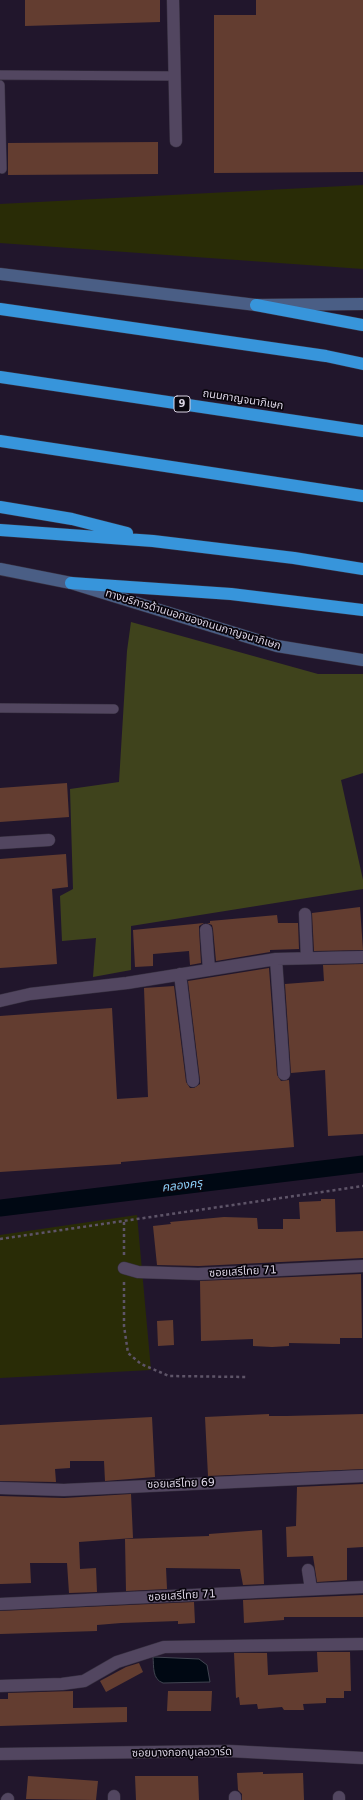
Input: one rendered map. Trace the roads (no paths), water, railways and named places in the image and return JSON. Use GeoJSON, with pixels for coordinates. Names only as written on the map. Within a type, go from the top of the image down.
{"type":"FeatureCollection","features":[{"type":"Feature","properties":{"kind":"highway"},"geometry":{"type":"LineString","coordinates":[[256,305],[363,325]]}},
{"type":"Feature","properties":{"kind":"highway"},"geometry":{"type":"LineString","coordinates":[[0,309],[326,356],[363,364]]}},
{"type":"Feature","properties":{"kind":"highway","name":"ถนนกาญจนาภิเษก"},"geometry":{"type":"LineString","coordinates":[[0,376],[363,432]]}},
{"type":"Feature","properties":{"kind":"highway"},"geometry":{"type":"LineString","coordinates":[[0,441],[363,496]]}},
{"type":"Feature","properties":{"kind":"highway"},"geometry":{"type":"LineString","coordinates":[[0,507],[72,518],[153,541]]}},
{"type":"Feature","properties":{"kind":"highway"},"geometry":{"type":"LineString","coordinates":[[0,530],[153,541],[294,558],[363,569]]}},
{"type":"Feature","properties":{"kind":"highway"},"geometry":{"type":"LineString","coordinates":[[71,583],[231,594],[363,610]]}},
{"type":"Feature","properties":{"kind":"main road"},"geometry":{"type":"LineString","coordinates":[[0,274],[256,305],[363,304]]}},
{"type":"Feature","properties":{"kind":"main road","name":"ทางบริการด้านนอกของถนนกาญจนาภิเษก"},"geometry":{"type":"LineString","coordinates":[[0,569],[71,583],[277,646],[363,660]]}},
{"type":"Feature","properties":{"kind":"street"},"geometry":{"type":"LineString","coordinates":[[173,0],[176,141]]}},
{"type":"Feature","properties":{"kind":"street"},"geometry":{"type":"LineString","coordinates":[[0,843],[49,840]]}},
{"type":"Feature","properties":{"kind":"street"},"geometry":{"type":"LineString","coordinates":[[305,914],[307,958]]}},
{"type":"Feature","properties":{"kind":"street"},"geometry":{"type":"LineString","coordinates":[[206,930],[209,970]]}},
{"type":"Feature","properties":{"kind":"street"},"geometry":{"type":"LineString","coordinates":[[0,1000],[30,994],[209,970],[276,959],[363,957]]}},
{"type":"Feature","properties":{"kind":"street"},"geometry":{"type":"LineString","coordinates":[[276,959],[284,1074]]}},
{"type":"Feature","properties":{"kind":"street"},"geometry":{"type":"LineString","coordinates":[[180,974],[194,1081]]}},
{"type":"Feature","properties":{"kind":"street","name":"ซอยเสรีไทย 71"},"geometry":{"type":"LineString","coordinates":[[124,1268],[138,1272],[198,1274],[363,1266]]}},
{"type":"Feature","properties":{"kind":"street","name":"ซอยเสรีไทย 69"},"geometry":{"type":"LineString","coordinates":[[0,1488],[64,1490],[363,1476]]}},
{"type":"Feature","properties":{"kind":"street"},"geometry":{"type":"LineString","coordinates":[[308,1570],[310,1589]]}},
{"type":"Feature","properties":{"kind":"street","name":"ซอยเสรีไทย 71"},"geometry":{"type":"LineString","coordinates":[[0,1604],[363,1587]]}},
{"type":"Feature","properties":{"kind":"street"},"geometry":{"type":"LineString","coordinates":[[0,1686],[62,1684],[84,1681],[117,1662],[164,1647],[363,1644]]}},
{"type":"Feature","properties":{"kind":"street","name":"ซอยบางกอกบูเลอวาร์ด"},"geometry":{"type":"LineString","coordinates":[[0,1754],[228,1752],[363,1758]]}},
{"type":"Feature","properties":{"kind":"lane"},"geometry":{"type":"LineString","coordinates":[[0,75],[175,76]]}},
{"type":"Feature","properties":{"kind":"lane"},"geometry":{"type":"LineString","coordinates":[[0,85],[2,170]]}},
{"type":"Feature","properties":{"kind":"lane"},"geometry":{"type":"LineString","coordinates":[[0,708],[114,709]]}},
{"type":"Feature","properties":{"kind":"waterway","name":"คลองครุ"},"geometry":{"type":"LineString","coordinates":[[0,1208],[363,1164]]}}]}
